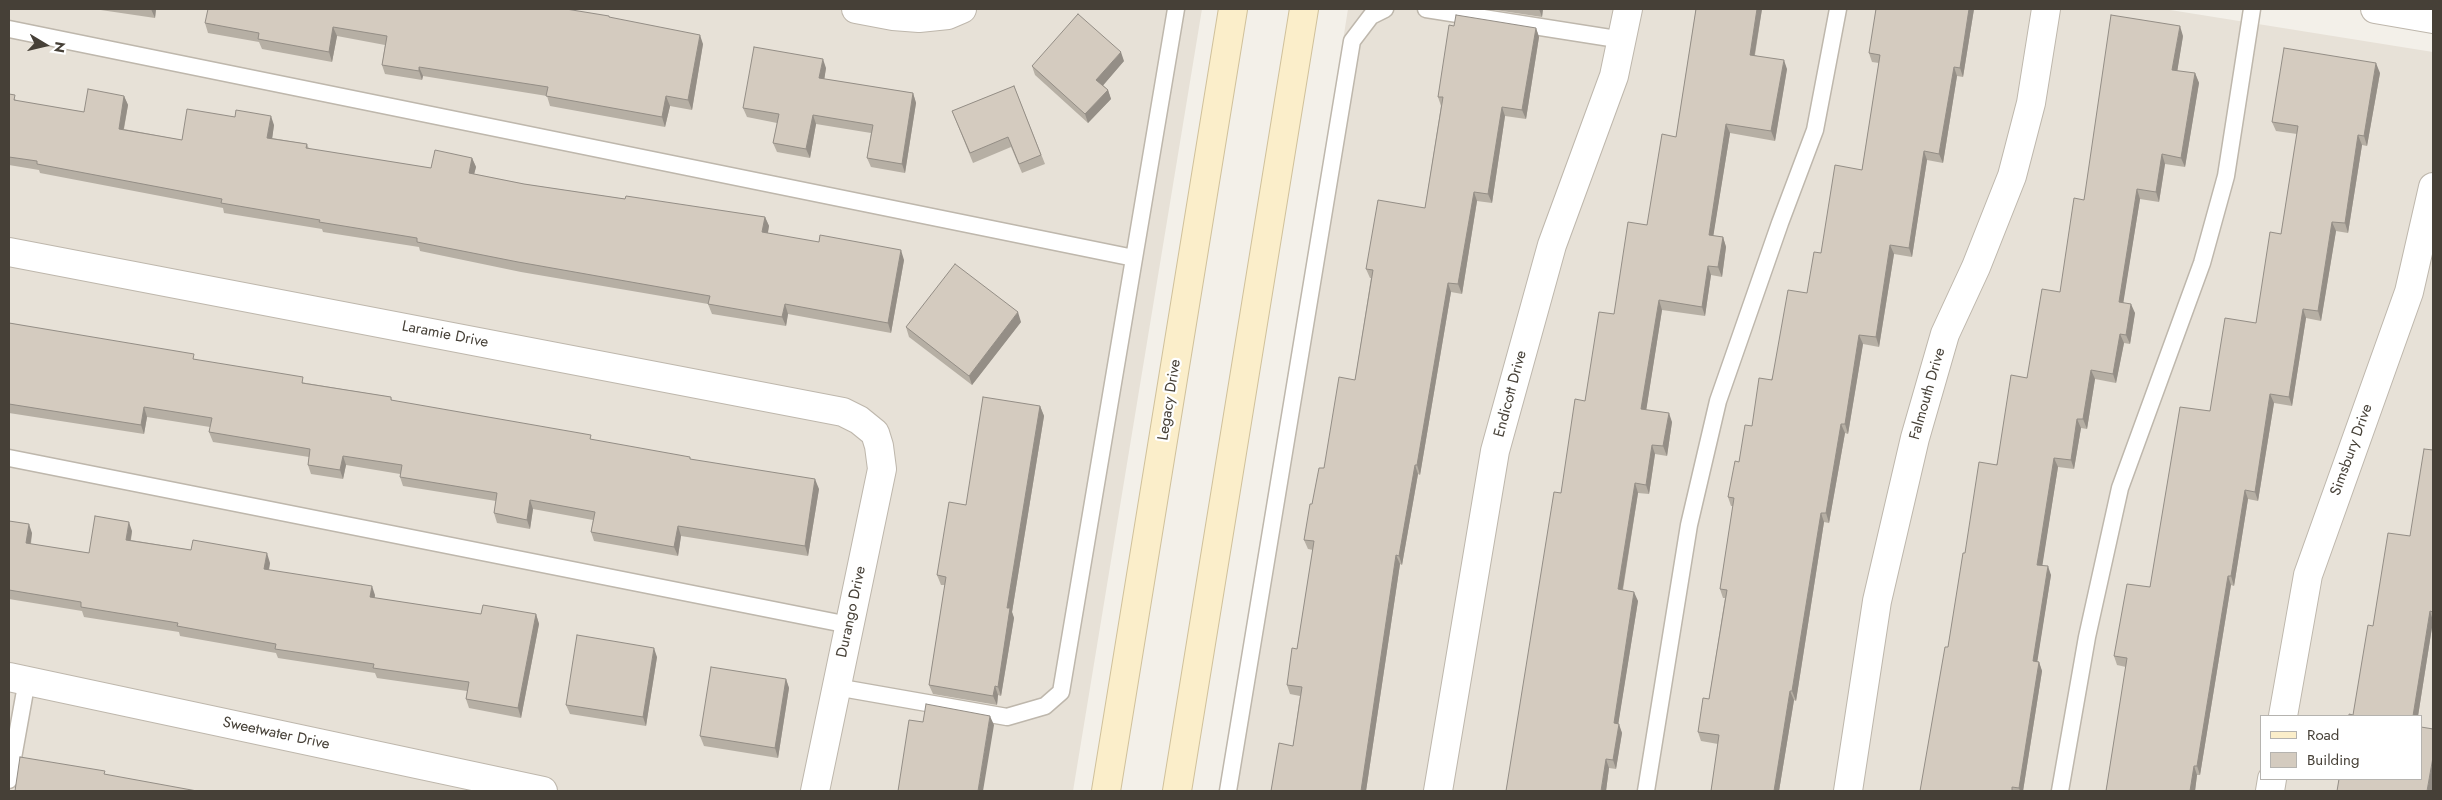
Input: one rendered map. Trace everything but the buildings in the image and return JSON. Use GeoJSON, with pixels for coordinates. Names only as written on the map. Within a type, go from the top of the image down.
{"type":"FeatureCollection","features":[{"type":"Feature","properties":{"kind":"main road","name":"Legacy Drive"},"geometry":{"type":"LineString","coordinates":[[1106,791],[1234,9]]}},
{"type":"Feature","properties":{"kind":"main road"},"geometry":{"type":"LineString","coordinates":[[1177,791],[1304,9]]}},
{"type":"Feature","properties":{"kind":"street"},"geometry":{"type":"LineString","coordinates":[[856,9],[893,16],[919,18],[955,12]]}},
{"type":"Feature","properties":{"kind":"street","name":"Endicott Drive"},"geometry":{"type":"LineString","coordinates":[[1438,791],[1495,451],[1552,245],[1614,76],[1628,9]]}},
{"type":"Feature","properties":{"kind":"street","name":"Falmouth Drive"},"geometry":{"type":"LineString","coordinates":[[1848,791],[1877,601],[1915,438],[1945,334],[1976,267],[2012,176],[2031,103],[2046,9]]}},
{"type":"Feature","properties":{"kind":"street"},"geometry":{"type":"LineString","coordinates":[[2374,9],[2433,19]]}},
{"type":"Feature","properties":{"kind":"street","name":"Simsbury Drive"},"geometry":{"type":"LineString","coordinates":[[2283,715],[2308,575],[2409,292],[2433,187]]}},
{"type":"Feature","properties":{"kind":"street","name":"Laramie Drive"},"geometry":{"type":"LineString","coordinates":[[9,252],[844,412],[875,433]]}},
{"type":"Feature","properties":{"kind":"street","name":"Durango Drive"},"geometry":{"type":"LineString","coordinates":[[815,791],[882,469],[875,433]]}},
{"type":"Feature","properties":{"kind":"street","name":"Sweetwater Drive"},"geometry":{"type":"LineString","coordinates":[[18,678],[543,791]]}},
{"type":"Feature","properties":{"kind":"lane"},"geometry":{"type":"LineString","coordinates":[[836,688],[1007,717],[1045,706],[1061,692],[1176,9]]}},
{"type":"Feature","properties":{"kind":"lane"},"geometry":{"type":"LineString","coordinates":[[1228,791],[1352,41],[1371,16],[1385,9]]}},
{"type":"Feature","properties":{"kind":"lane"},"geometry":{"type":"LineString","coordinates":[[1426,9],[1623,40]]}},
{"type":"Feature","properties":{"kind":"lane"},"geometry":{"type":"LineString","coordinates":[[1646,791],[1689,525],[1718,401],[1780,223],[1815,130],[1838,9]]}},
{"type":"Feature","properties":{"kind":"lane"},"geometry":{"type":"LineString","coordinates":[[2060,791],[2087,637],[2120,488],[2202,263],[2226,176],[2252,9]]}},
{"type":"Feature","properties":{"kind":"lane"},"geometry":{"type":"LineString","coordinates":[[9,29],[1134,258]]}},
{"type":"Feature","properties":{"kind":"lane"},"geometry":{"type":"LineString","coordinates":[[9,458],[849,625]]}},
{"type":"Feature","properties":{"kind":"lane"},"geometry":{"type":"LineString","coordinates":[[9,780],[18,678]]}},
{"type":"Feature","properties":{"kind":"shaded area"},"geometry":{"type":"Polygon","coordinates":[[[9,9],[1202,9],[1073,791],[9,791],[9,9]]]}},
{"type":"Feature","properties":{"kind":"shaded area"},"geometry":{"type":"Polygon","coordinates":[[[1348,9],[2164,9],[2433,52],[2433,791],[1224,791],[1348,9]]]}}]}
